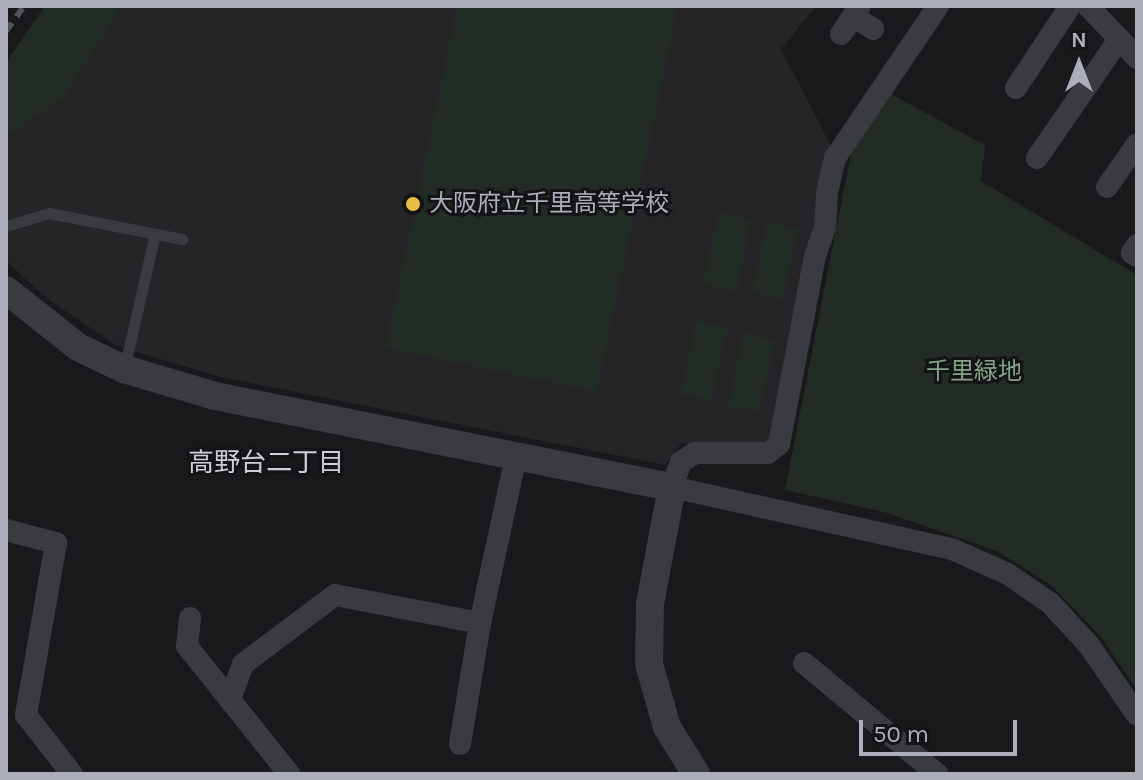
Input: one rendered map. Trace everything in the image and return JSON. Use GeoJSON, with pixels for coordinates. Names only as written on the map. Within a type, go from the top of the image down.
{"type":"FeatureCollection","features":[{"type":"Feature","properties":{"kind":"street"},"geometry":{"type":"LineString","coordinates":[[696,774],[667,727],[649,664],[650,603],[672,487],[681,462],[695,453],[768,453],[779,444],[815,256],[825,227],[835,158],[938,6]]}},
{"type":"Feature","properties":{"kind":"street"},"geometry":{"type":"LineString","coordinates":[[1016,88],[1070,6]]}},
{"type":"Feature","properties":{"kind":"street"},"geometry":{"type":"LineString","coordinates":[[1088,6],[1137,58]]}},
{"type":"Feature","properties":{"kind":"street"},"geometry":{"type":"LineString","coordinates":[[851,19],[873,29]]}},
{"type":"Feature","properties":{"kind":"street"},"geometry":{"type":"LineString","coordinates":[[1037,158],[1054,118],[1119,39]]}},
{"type":"Feature","properties":{"kind":"street"},"geometry":{"type":"LineString","coordinates":[[1107,187],[1137,144]]}},
{"type":"Feature","properties":{"kind":"street"},"geometry":{"type":"LineString","coordinates":[[1137,245],[1132,253],[1137,256]]}},
{"type":"Feature","properties":{"kind":"street"},"geometry":{"type":"LineString","coordinates":[[6,290],[78,347],[124,369],[215,396],[672,487],[952,549],[1008,574],[1050,603],[1088,644],[1137,715]]}},
{"type":"Feature","properties":{"kind":"street"},"geometry":{"type":"LineString","coordinates":[[460,744],[480,623],[516,457]]}},
{"type":"Feature","properties":{"kind":"street"},"geometry":{"type":"LineString","coordinates":[[6,530],[56,543],[26,715],[72,774]]}},
{"type":"Feature","properties":{"kind":"street"},"geometry":{"type":"LineString","coordinates":[[231,697],[243,664],[335,595],[480,623]]}},
{"type":"Feature","properties":{"kind":"street"},"geometry":{"type":"LineString","coordinates":[[190,618],[187,646],[231,697],[289,774]]}},
{"type":"Feature","properties":{"kind":"street"},"geometry":{"type":"LineString","coordinates":[[804,663],[937,774]]}},
{"type":"Feature","properties":{"kind":"lane"},"geometry":{"type":"LineString","coordinates":[[6,226],[49,213],[182,239]]}},
{"type":"Feature","properties":{"kind":"lane"},"geometry":{"type":"LineString","coordinates":[[124,369],[155,234]]}},
{"type":"Feature","properties":{"kind":"shaded area","name":"大阪府立千里高等学校"},"geometry":{"type":"Polygon","coordinates":[[[108,6],[816,6],[781,49],[831,146],[770,442],[681,444],[665,465],[220,377],[117,346],[48,299],[6,261],[6,132],[108,6]]]}},
{"type":"Feature","properties":{"kind":"green space"},"geometry":{"type":"Polygon","coordinates":[[[45,6],[122,6],[62,99],[6,136],[6,62],[45,6]]]}},
{"type":"Feature","properties":{"kind":"green space"},"geometry":{"type":"Polygon","coordinates":[[[457,6],[678,6],[597,392],[385,348],[457,6]]]}},
{"type":"Feature","properties":{"kind":"green space","name":"千里緑地"},"geometry":{"type":"Polygon","coordinates":[[[889,93],[985,145],[981,181],[1137,275],[1137,690],[1101,637],[1052,586],[997,551],[884,512],[785,490],[851,153],[889,93]]]}},
{"type":"Feature","properties":{"kind":"green space"},"geometry":{"type":"Polygon","coordinates":[[[718,213],[751,219],[737,291],[703,285],[718,213]]]}},
{"type":"Feature","properties":{"kind":"green space"},"geometry":{"type":"Polygon","coordinates":[[[766,222],[798,228],[784,299],[752,293],[766,222]]]}},
{"type":"Feature","properties":{"kind":"green space"},"geometry":{"type":"Polygon","coordinates":[[[696,321],[728,328],[711,401],[680,394],[696,321]]]}},
{"type":"Feature","properties":{"kind":"green space"},"geometry":{"type":"Polygon","coordinates":[[[743,333],[775,340],[760,412],[728,406],[743,333]]]}},
{"type":"Feature","properties":{"kind":"railway"},"geometry":{"type":"LineString","coordinates":[[6,31],[24,6]]}},
{"type":"Feature","properties":{"kind":"place","name":"大阪府立千里高等学校"},"geometry":{"type":"Point","coordinates":[413,204]}},
{"type":"Feature","properties":{"kind":"district","name":"高野台二丁目"},"geometry":{"type":"Point","coordinates":[266,463]}}]}
